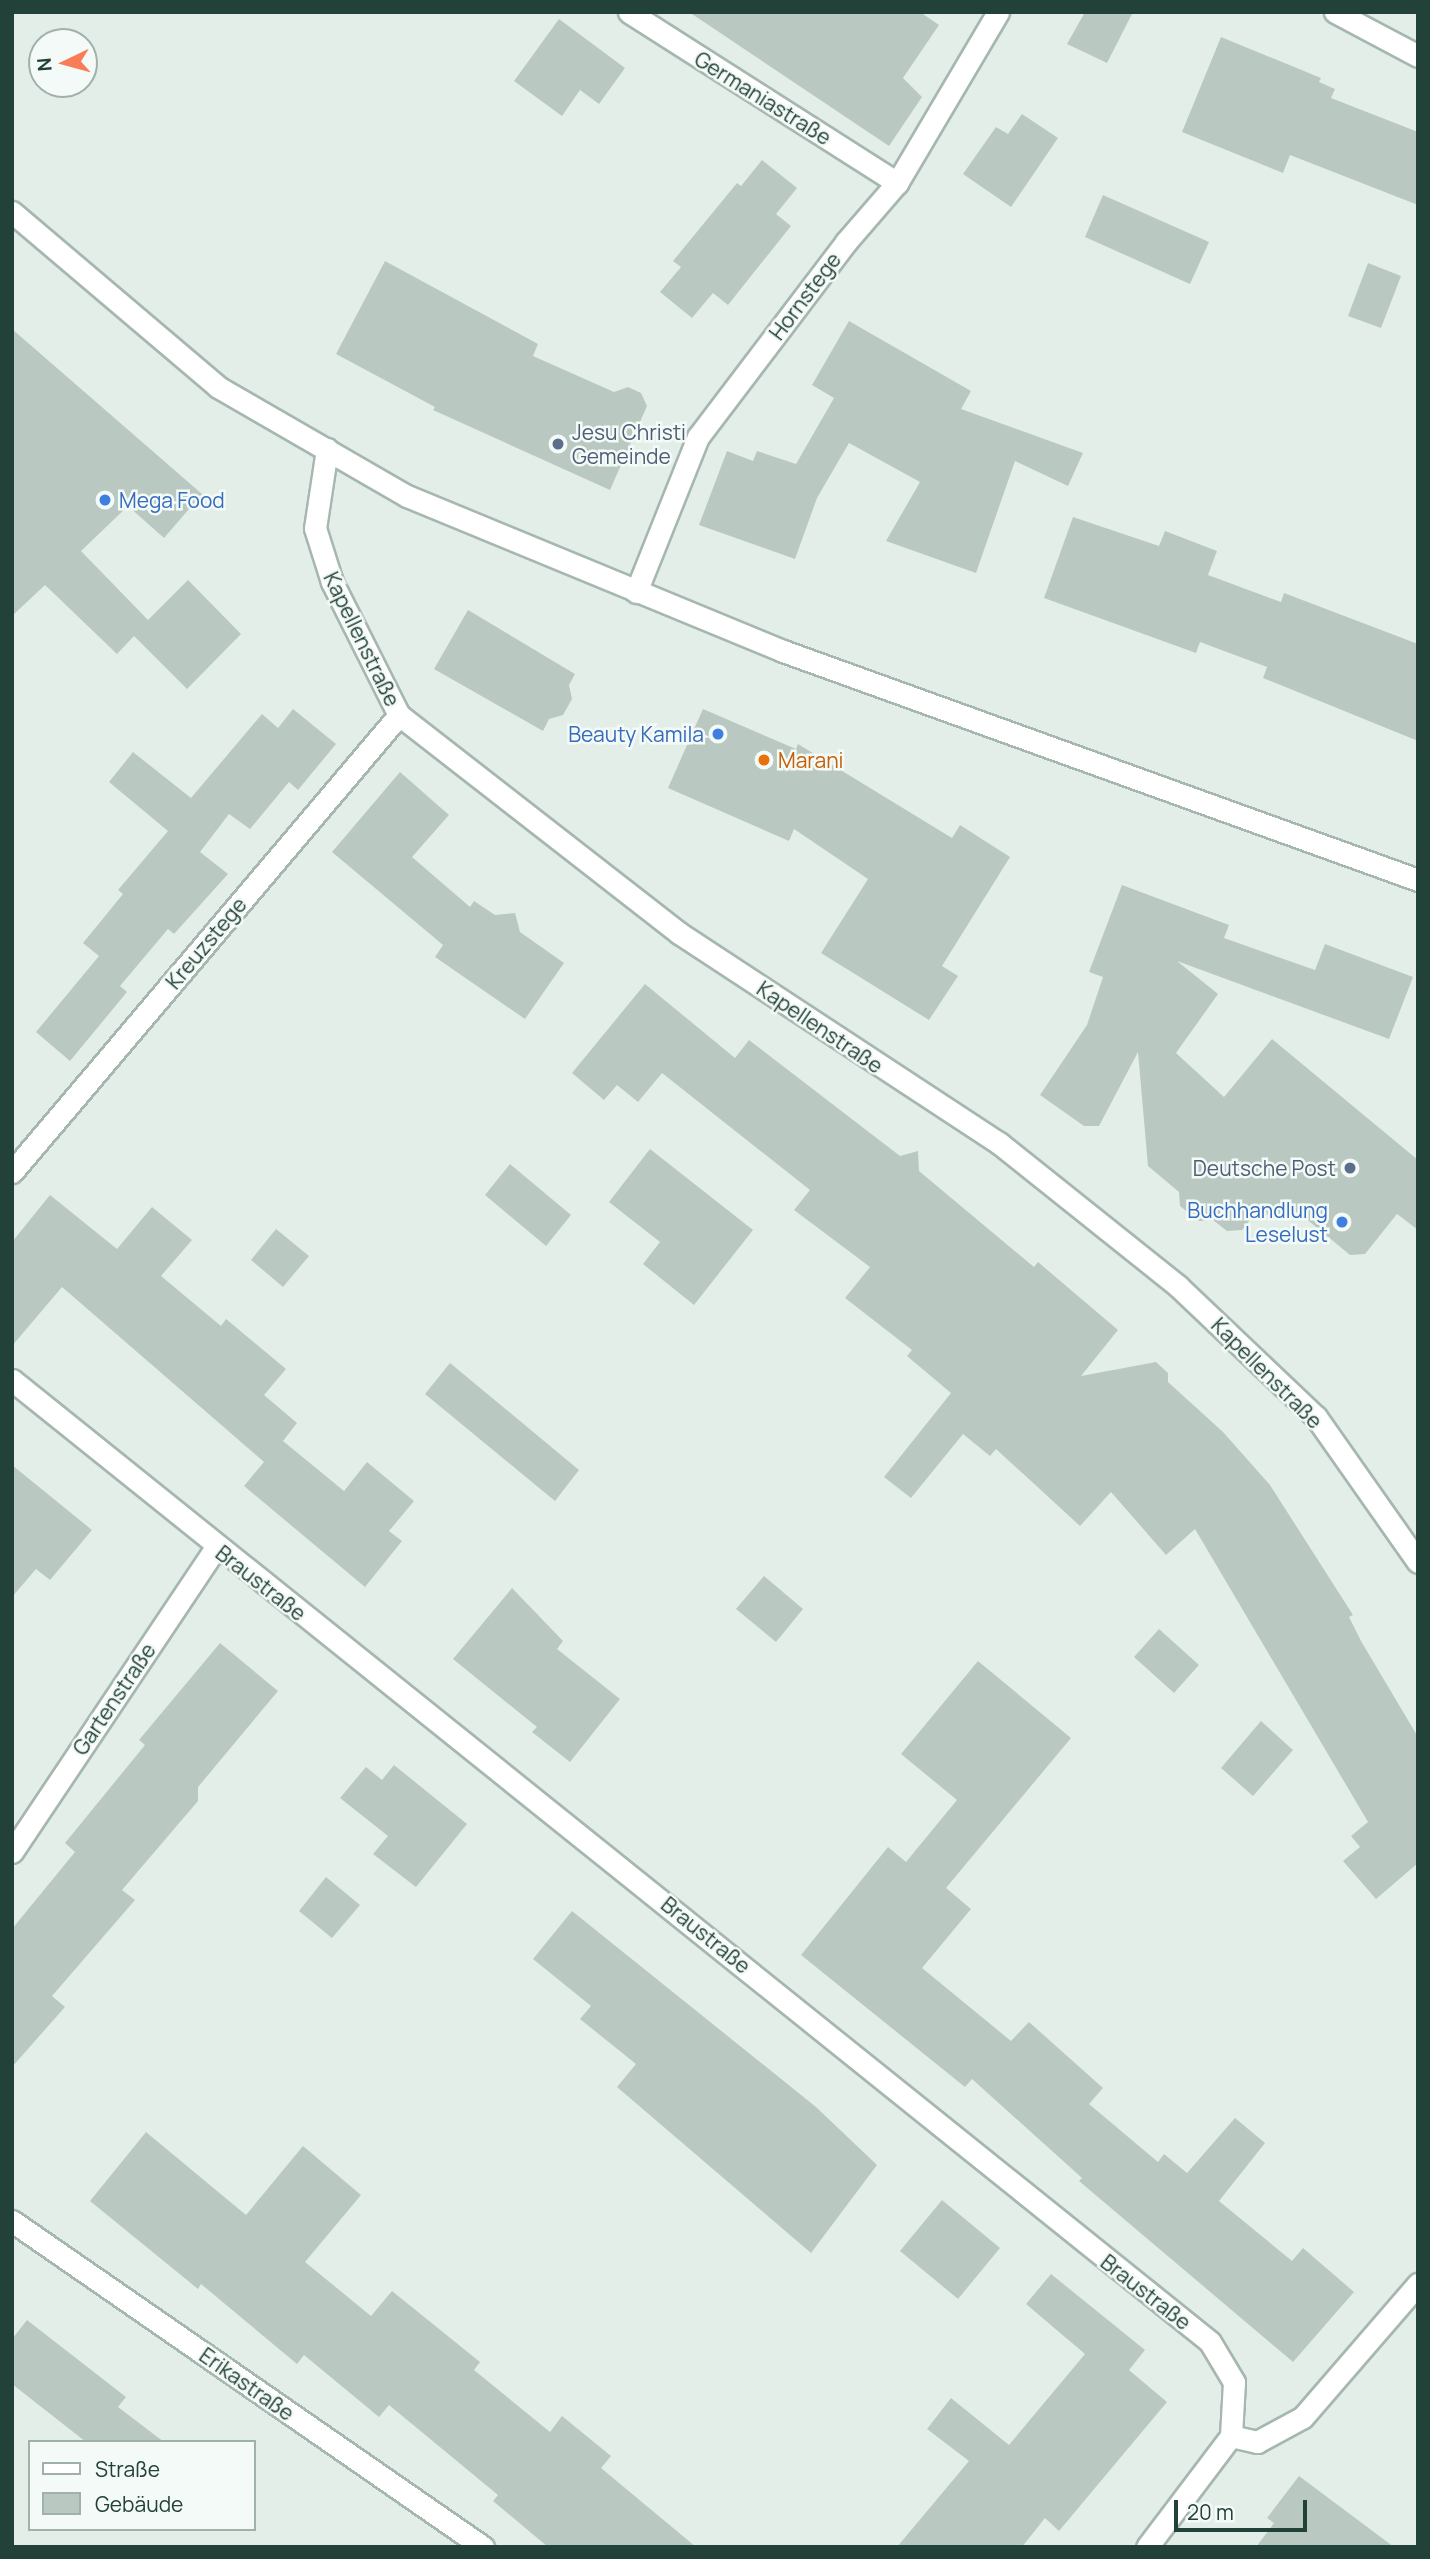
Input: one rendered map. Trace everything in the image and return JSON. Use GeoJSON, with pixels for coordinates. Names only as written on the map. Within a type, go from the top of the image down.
{"type":"FeatureCollection","features":[{"type":"Feature","properties":{"kind":"street","name":"Germaniastraße"},"geometry":{"type":"LineString","coordinates":[[629,12],[897,183]]}},
{"type":"Feature","properties":{"kind":"street","name":"Hornstege"},"geometry":{"type":"LineString","coordinates":[[636,592],[698,437],[846,242],[897,183],[999,12]]}},
{"type":"Feature","properties":{"kind":"street"},"geometry":{"type":"LineString","coordinates":[[1335,12],[1418,56]]}},
{"type":"Feature","properties":{"kind":"street"},"geometry":{"type":"LineString","coordinates":[[12,212],[218,387],[407,496],[783,650],[1418,880]]}},
{"type":"Feature","properties":{"kind":"street","name":"Kapellenstraße"},"geometry":{"type":"LineString","coordinates":[[327,449],[315,528],[332,582],[399,715],[679,933],[999,1143],[1178,1286],[1316,1417],[1418,1562]]}},
{"type":"Feature","properties":{"kind":"street","name":"Kreuzstege"},"geometry":{"type":"LineString","coordinates":[[12,1172],[399,715]]}},
{"type":"Feature","properties":{"kind":"street","name":"Braustraße"},"geometry":{"type":"LineString","coordinates":[[12,1380],[216,1547],[650,1889],[1210,2342],[1234,2382],[1231,2436]]}},
{"type":"Feature","properties":{"kind":"street","name":"Gartenstraße"},"geometry":{"type":"LineString","coordinates":[[12,1852],[216,1547]]}},
{"type":"Feature","properties":{"kind":"street","name":"Erikastraße"},"geometry":{"type":"LineString","coordinates":[[12,2221],[482,2547]]}},
{"type":"Feature","properties":{"kind":"street"},"geometry":{"type":"LineString","coordinates":[[1147,2547],[1231,2436],[1257,2442],[1303,2417],[1418,2284]]}},
{"type":"Feature","properties":{"kind":"building"},"geometry":{"type":"Polygon","coordinates":[[[689,12],[920,12],[939,25],[903,78],[922,97],[889,146],[689,12]]]}},
{"type":"Feature","properties":{"kind":"building"},"geometry":{"type":"Polygon","coordinates":[[[1085,12],[1133,12],[1107,63],[1067,44],[1085,12]]]}},
{"type":"Feature","properties":{"kind":"building"},"geometry":{"type":"Polygon","coordinates":[[[559,19],[625,68],[599,104],[580,90],[562,116],[514,81],[559,19]]]}},
{"type":"Feature","properties":{"kind":"building"},"geometry":{"type":"Polygon","coordinates":[[[1221,37],[1321,78],[1319,82],[1335,89],[1331,98],[1418,132],[1418,205],[1290,155],[1283,173],[1182,132],[1221,37]]]}},
{"type":"Feature","properties":{"kind":"building"},"geometry":{"type":"Polygon","coordinates":[[[1022,114],[1058,138],[1011,207],[963,174],[996,127],[1008,134],[1022,114]]]}},
{"type":"Feature","properties":{"kind":"building"},"geometry":{"type":"Polygon","coordinates":[[[762,160],[797,188],[776,214],[791,226],[728,305],[713,293],[692,318],[660,292],[681,267],[673,261],[737,183],[741,186],[762,160]]]}},
{"type":"Feature","properties":{"kind":"building"},"geometry":{"type":"Polygon","coordinates":[[[1103,195],[1209,242],[1190,284],[1085,237],[1103,195]]]}},
{"type":"Feature","properties":{"kind":"building"},"geometry":{"type":"Polygon","coordinates":[[[385,261],[538,344],[533,356],[614,392],[628,387],[641,393],[647,406],[610,490],[433,410],[435,407],[336,354],[385,261]]]}},
{"type":"Feature","properties":{"kind":"building"},"geometry":{"type":"Polygon","coordinates":[[[1368,263],[1401,276],[1381,328],[1348,316],[1368,263]]]}},
{"type":"Feature","properties":{"kind":"building"},"geometry":{"type":"Polygon","coordinates":[[[849,321],[971,391],[961,409],[1083,453],[1068,486],[1015,461],[976,573],[886,541],[920,482],[849,443],[817,498],[795,559],[699,525],[727,451],[753,461],[757,451],[796,464],[834,398],[812,385],[849,321]]]}},
{"type":"Feature","properties":{"kind":"building"},"geometry":{"type":"Polygon","coordinates":[[[12,329],[202,494],[164,538],[128,506],[81,551],[148,620],[188,580],[241,634],[187,689],[134,636],[117,654],[45,585],[12,616],[12,329]]]}},
{"type":"Feature","properties":{"kind":"building"},"geometry":{"type":"Polygon","coordinates":[[[1073,517],[1159,546],[1165,531],[1217,551],[1208,575],[1281,602],[1284,593],[1418,644],[1418,741],[1263,678],[1267,667],[1200,642],[1196,653],[1044,598],[1073,517]]]}},
{"type":"Feature","properties":{"kind":"building"},"geometry":{"type":"Polygon","coordinates":[[[468,610],[575,674],[569,685],[572,699],[563,715],[549,719],[543,731],[434,669],[468,610]]]}},
{"type":"Feature","properties":{"kind":"building"},"geometry":{"type":"Polygon","coordinates":[[[293,709],[336,744],[298,790],[289,782],[250,829],[229,814],[200,852],[228,874],[174,934],[168,929],[120,986],[127,992],[70,1061],[36,1032],[99,956],[83,943],[123,894],[118,890],[168,831],[109,782],[133,752],[191,798],[262,714],[278,728],[293,709]]]}},
{"type":"Feature","properties":{"kind":"building"},"geometry":{"type":"Polygon","coordinates":[[[703,709],[796,749],[798,744],[952,838],[960,825],[1010,857],[942,966],[958,976],[929,1020],[821,953],[868,879],[794,829],[789,841],[668,788],[703,709]]]}},
{"type":"Feature","properties":{"kind":"building"},"geometry":{"type":"Polygon","coordinates":[[[400,772],[449,815],[412,857],[470,907],[474,901],[495,915],[515,913],[520,932],[564,963],[525,1019],[435,957],[443,945],[332,852],[400,772]]]}},
{"type":"Feature","properties":{"kind":"building"},"geometry":{"type":"Polygon","coordinates":[[[1122,885],[1229,925],[1224,938],[1315,970],[1325,944],[1413,977],[1389,1039],[1177,961],[1218,994],[1176,1053],[1224,1097],[1272,1039],[1418,1160],[1418,1230],[1397,1214],[1365,1254],[1350,1255],[1298,1212],[1253,1216],[1242,1230],[1227,1231],[1213,1220],[1199,1221],[1180,1206],[1179,1192],[1148,1166],[1138,1052],[1099,1126],[1084,1126],[1040,1095],[1087,1025],[1103,977],[1089,972],[1122,885]]]}},
{"type":"Feature","properties":{"kind":"building"},"geometry":{"type":"Polygon","coordinates":[[[645,984],[735,1058],[749,1040],[900,1156],[918,1151],[919,1171],[1034,1267],[1038,1262],[1118,1330],[1081,1376],[1156,1362],[1168,1373],[1168,1382],[1223,1432],[1270,1485],[1353,1615],[1349,1617],[1361,1641],[1418,1737],[1418,1863],[1376,1899],[1343,1861],[1360,1847],[1351,1836],[1368,1822],[1195,1529],[1166,1555],[1111,1492],[1080,1526],[996,1449],[990,1456],[963,1434],[911,1498],[884,1477],[951,1393],[907,1356],[912,1350],[845,1298],[870,1267],[794,1210],[810,1190],[662,1073],[638,1102],[617,1085],[604,1100],[572,1073],[645,984]]]}},
{"type":"Feature","properties":{"kind":"building"},"geometry":{"type":"Polygon","coordinates":[[[650,1149],[753,1230],[694,1305],[643,1264],[660,1242],[609,1202],[650,1149]]]}},
{"type":"Feature","properties":{"kind":"building"},"geometry":{"type":"Polygon","coordinates":[[[510,1164],[571,1215],[546,1246],[485,1195],[510,1164]]]}},
{"type":"Feature","properties":{"kind":"building"},"geometry":{"type":"Polygon","coordinates":[[[50,1195],[117,1249],[152,1207],[192,1240],[161,1276],[221,1326],[226,1319],[286,1369],[264,1395],[297,1423],[283,1441],[344,1491],[367,1462],[414,1501],[389,1531],[402,1541],[365,1587],[244,1486],[264,1462],[62,1287],[12,1346],[12,1242],[50,1195]]]}},
{"type":"Feature","properties":{"kind":"building"},"geometry":{"type":"Polygon","coordinates":[[[276,1229],[309,1256],[283,1287],[251,1260],[276,1229]]]}},
{"type":"Feature","properties":{"kind":"building"},"geometry":{"type":"Polygon","coordinates":[[[450,1363],[579,1470],[555,1501],[425,1394],[450,1363]]]}},
{"type":"Feature","properties":{"kind":"building"},"geometry":{"type":"Polygon","coordinates":[[[12,1465],[92,1530],[50,1580],[36,1569],[12,1597],[12,1465]]]}},
{"type":"Feature","properties":{"kind":"building"},"geometry":{"type":"Polygon","coordinates":[[[764,1576],[803,1609],[776,1642],[736,1609],[764,1576]]]}},
{"type":"Feature","properties":{"kind":"building"},"geometry":{"type":"Polygon","coordinates":[[[512,1588],[563,1641],[557,1649],[620,1699],[570,1762],[532,1732],[537,1727],[453,1659],[512,1588]]]}},
{"type":"Feature","properties":{"kind":"building"},"geometry":{"type":"Polygon","coordinates":[[[1159,1629],[1199,1665],[1174,1693],[1134,1657],[1159,1629]]]}},
{"type":"Feature","properties":{"kind":"building"},"geometry":{"type":"Polygon","coordinates":[[[220,1643],[278,1691],[198,1787],[198,1801],[122,1890],[135,1900],[52,1996],[65,2007],[12,2067],[12,1929],[75,1852],[65,1843],[145,1745],[139,1740],[220,1643]]]}},
{"type":"Feature","properties":{"kind":"building"},"geometry":{"type":"Polygon","coordinates":[[[978,1661],[1071,1738],[946,1888],[971,1909],[922,1968],[1011,2041],[1029,2022],[1103,2088],[1089,2104],[1158,2162],[1164,2154],[1187,2173],[1235,2118],[1265,2143],[1219,2201],[1292,2261],[1303,2248],[1354,2292],[1293,2362],[1079,2181],[1082,2178],[972,2079],[965,2087],[801,1955],[888,1847],[906,1862],[957,1800],[901,1754],[978,1661]]]}},
{"type":"Feature","properties":{"kind":"building"},"geometry":{"type":"Polygon","coordinates":[[[1261,1721],[1293,1750],[1253,1796],[1221,1768],[1261,1721]]]}},
{"type":"Feature","properties":{"kind":"building"},"geometry":{"type":"Polygon","coordinates":[[[394,1765],[467,1824],[416,1887],[373,1854],[388,1836],[340,1798],[366,1767],[382,1780],[394,1765]]]}},
{"type":"Feature","properties":{"kind":"building"},"geometry":{"type":"Polygon","coordinates":[[[326,1877],[360,1905],[332,1938],[299,1911],[326,1877]]]}},
{"type":"Feature","properties":{"kind":"building"},"geometry":{"type":"Polygon","coordinates":[[[572,1911],[816,2107],[877,2165],[811,2253],[617,2087],[636,2064],[580,2019],[591,2006],[533,1959],[572,1911]]]}},
{"type":"Feature","properties":{"kind":"building"},"geometry":{"type":"Polygon","coordinates":[[[146,2132],[246,2215],[303,2146],[361,2195],[305,2262],[371,2316],[392,2291],[480,2362],[474,2370],[550,2432],[562,2416],[611,2456],[601,2468],[696,2547],[548,2547],[493,2501],[498,2495],[389,2405],[379,2417],[304,2355],[297,2364],[201,2284],[198,2289],[90,2201],[146,2132]]]}},
{"type":"Feature","properties":{"kind":"building"},"geometry":{"type":"Polygon","coordinates":[[[942,2200],[1000,2248],[958,2299],[900,2251],[942,2200]]]}},
{"type":"Feature","properties":{"kind":"building"},"geometry":{"type":"Polygon","coordinates":[[[1051,2274],[1145,2350],[1129,2370],[1167,2402],[1059,2531],[1045,2518],[1022,2547],[897,2547],[969,2461],[927,2429],[951,2398],[1009,2445],[1085,2354],[1026,2304],[1051,2274]]]}},
{"type":"Feature","properties":{"kind":"building"},"geometry":{"type":"Polygon","coordinates":[[[27,2320],[126,2397],[118,2407],[161,2440],[83,2440],[12,2384],[12,2339],[27,2320]]]}},
{"type":"Feature","properties":{"kind":"building"},"geometry":{"type":"Polygon","coordinates":[[[1299,2476],[1394,2547],[1256,2547],[1274,2523],[1267,2518],[1299,2476]]]}},
{"type":"Feature","properties":{"kind":"place","name":"Jesu Christi Gemeinde"},"geometry":{"type":"Point","coordinates":[558,444]}},
{"type":"Feature","properties":{"kind":"place","name":"Mega Food"},"geometry":{"type":"Point","coordinates":[105,500]}},
{"type":"Feature","properties":{"kind":"place","name":"Beauty Kamila"},"geometry":{"type":"Point","coordinates":[718,734]}},
{"type":"Feature","properties":{"kind":"place","name":"Marani"},"geometry":{"type":"Point","coordinates":[764,760]}},
{"type":"Feature","properties":{"kind":"place","name":"Deutsche Post"},"geometry":{"type":"Point","coordinates":[1350,1168]}},
{"type":"Feature","properties":{"kind":"place","name":"Buchhandlung Leselust"},"geometry":{"type":"Point","coordinates":[1342,1222]}}]}
